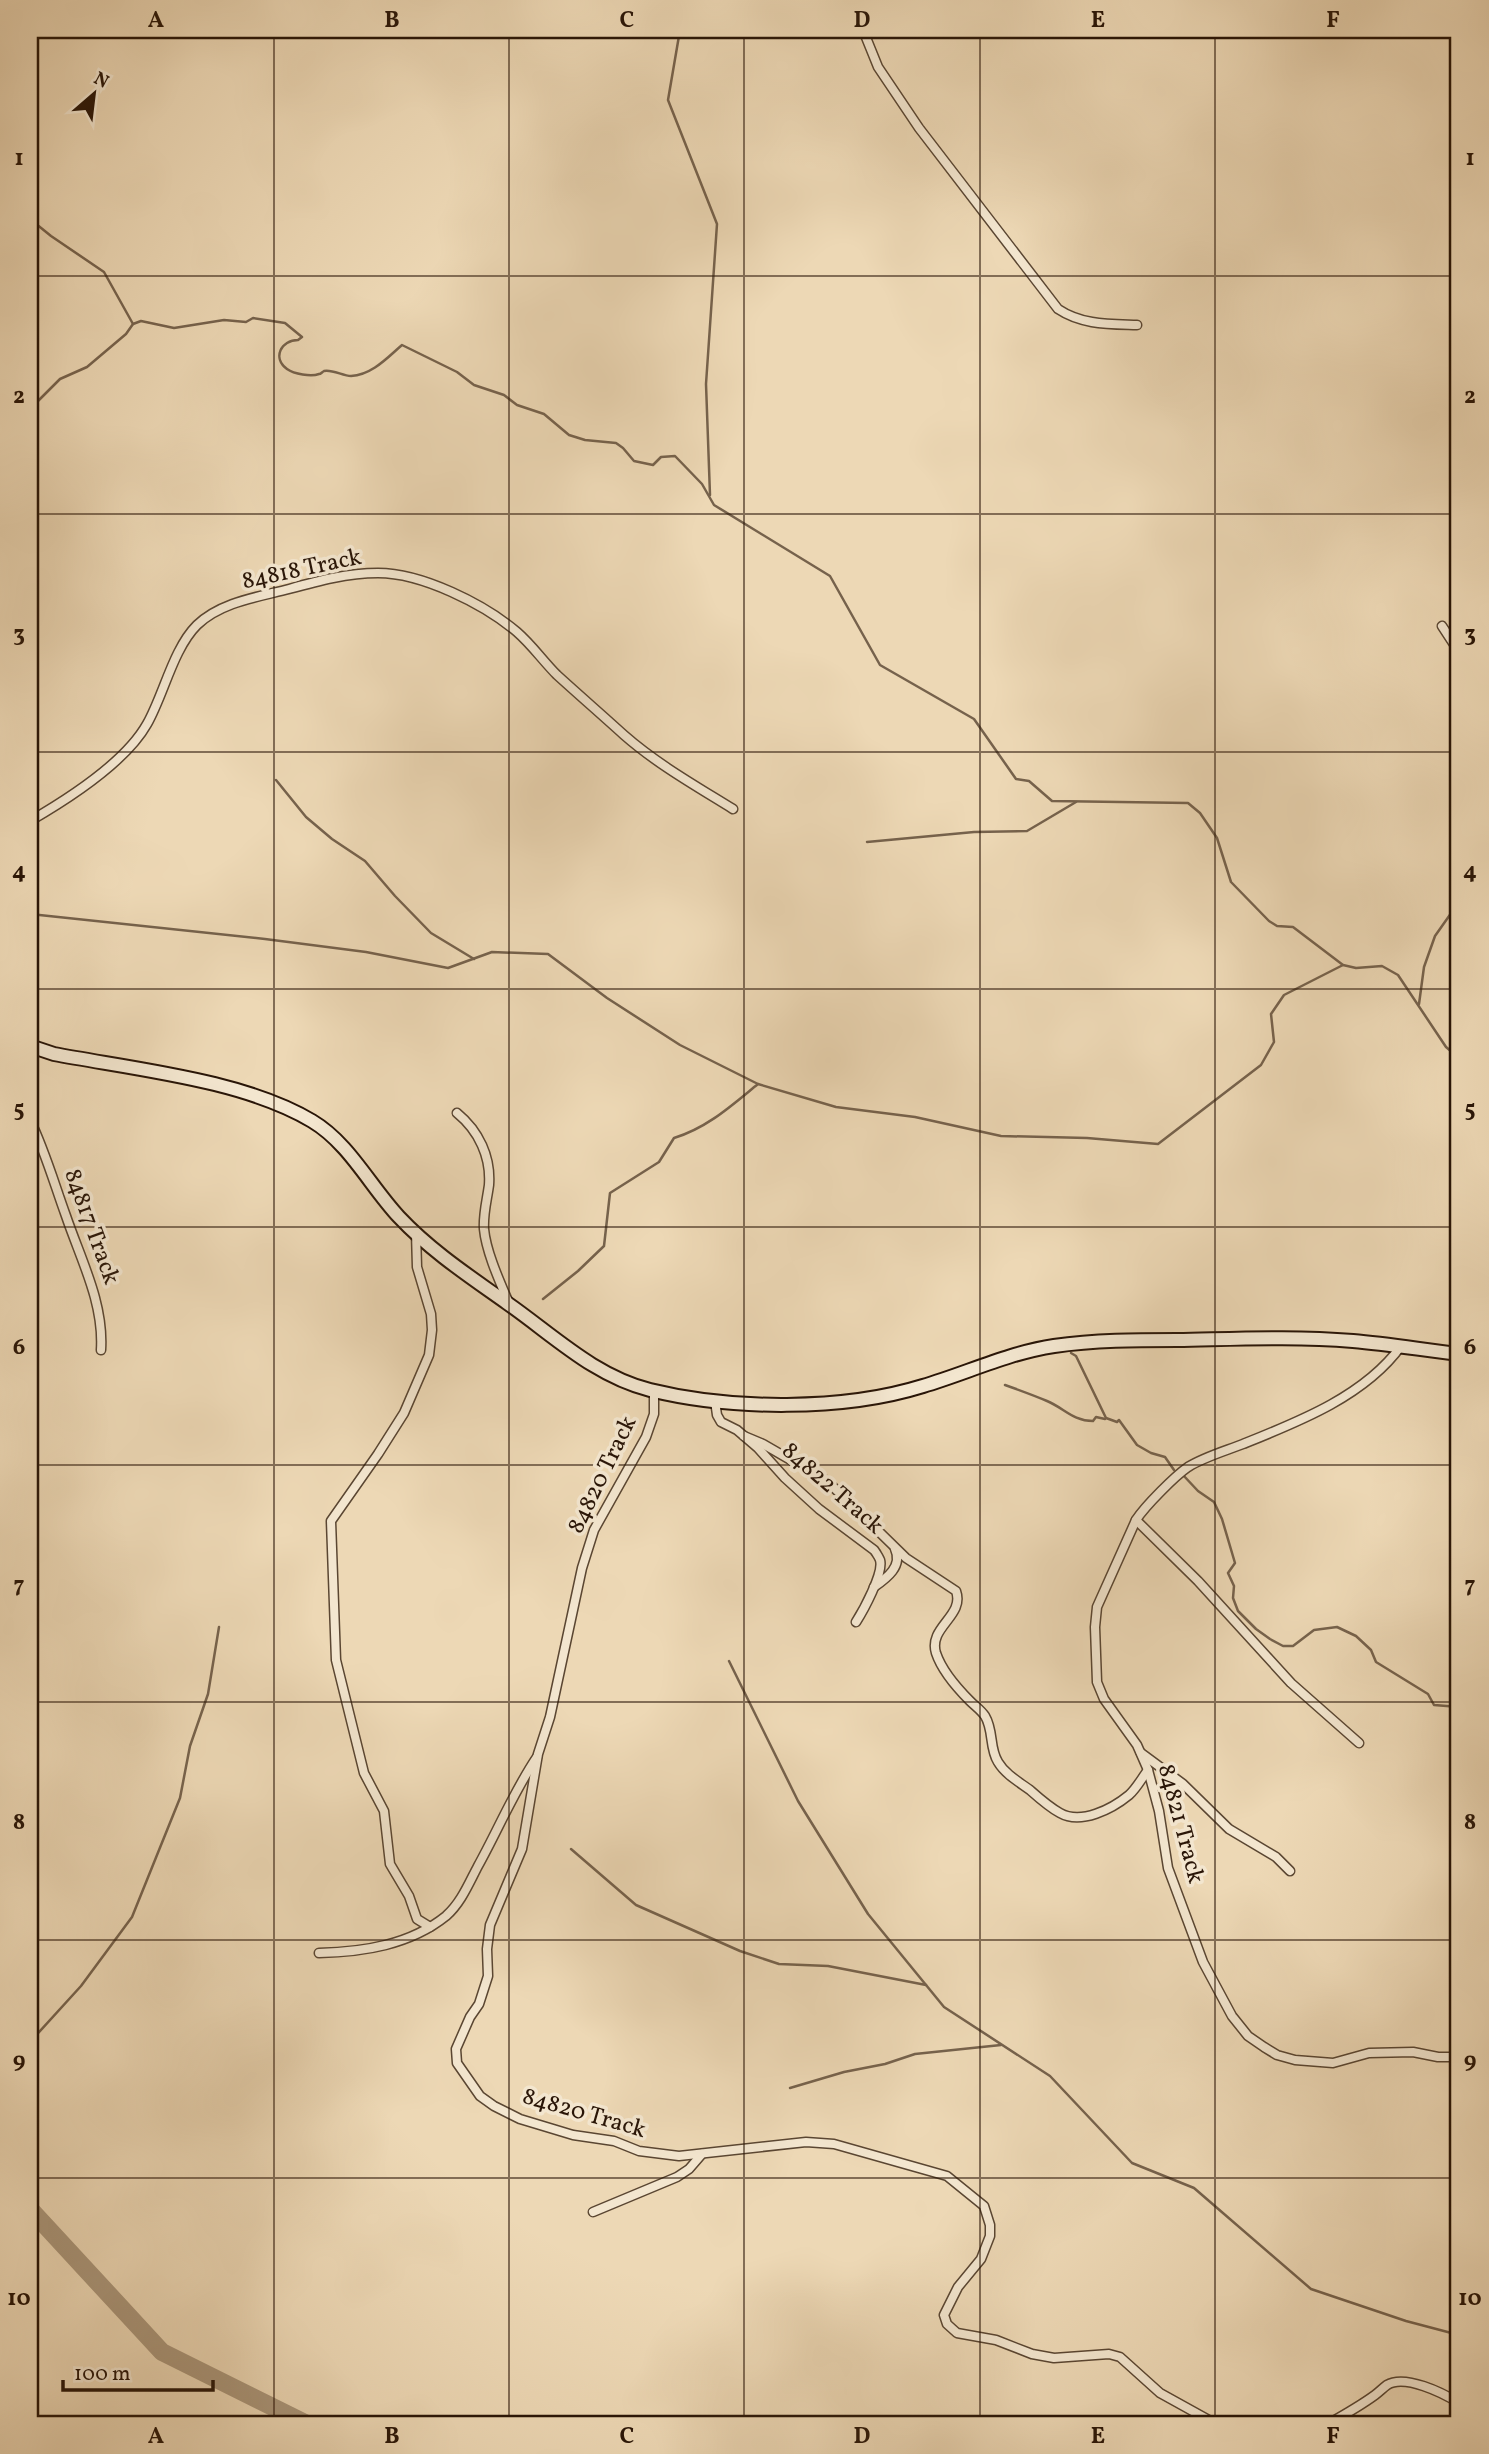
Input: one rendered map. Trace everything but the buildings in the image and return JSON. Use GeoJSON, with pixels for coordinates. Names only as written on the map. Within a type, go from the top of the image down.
{"type":"FeatureCollection","features":[{"type":"Feature","properties":{"kind":"street"},"geometry":{"type":"LineString","coordinates":[[863,30],[878,67],[919,128],[1058,309],[1070,317],[1086,321],[1137,325]]}},
{"type":"Feature","properties":{"kind":"street","name":"84818 Track"},"geometry":{"type":"LineString","coordinates":[[30,821],[81,790],[134,741],[146,726],[184,640],[207,616],[223,607],[327,579],[381,573],[414,578],[444,589],[477,606],[517,632],[557,674],[635,744],[733,810]]}},
{"type":"Feature","properties":{"kind":"street"},"geometry":{"type":"LineString","coordinates":[[1442,626],[1459,652]]}},
{"type":"Feature","properties":{"kind":"street"},"geometry":{"type":"LineString","coordinates":[[30,1046],[54,1054],[216,1084],[270,1102],[312,1121],[337,1140],[377,1192],[416,1233],[464,1274],[590,1364],[629,1384],[654,1391],[715,1401],[823,1405],[867,1400],[922,1387],[994,1360],[1052,1346],[1108,1340],[1274,1338],[1350,1341],[1459,1354]]}},
{"type":"Feature","properties":{"kind":"street"},"geometry":{"type":"LineString","coordinates":[[457,1114],[469,1123],[487,1158],[489,1182],[484,1215],[485,1239],[509,1304]]}},
{"type":"Feature","properties":{"kind":"street","name":"84817 Track"},"geometry":{"type":"LineString","coordinates":[[30,1120],[40,1140],[96,1297],[103,1328],[101,1350]]}},
{"type":"Feature","properties":{"kind":"street"},"geometry":{"type":"LineString","coordinates":[[416,1233],[417,1267],[431,1314],[429,1355],[404,1413],[379,1454],[331,1521],[331,1541],[335,1660],[361,1762],[384,1811],[390,1864],[400,1878],[417,1919],[430,1927]]}},
{"type":"Feature","properties":{"kind":"street","name":"84821 Track"},"geometry":{"type":"LineString","coordinates":[[1401,1346],[1381,1369],[1343,1397],[1265,1436],[1189,1466],[1144,1508],[1097,1606],[1097,1682],[1104,1699],[1141,1753],[1159,1811],[1168,1868],[1203,1962],[1232,2016],[1248,2036],[1277,2055],[1313,2062],[1333,2063],[1369,2053],[1413,2052],[1438,2057],[1459,2057]]}},
{"type":"Feature","properties":{"kind":"street","name":"84820 Track"},"geometry":{"type":"LineString","coordinates":[[654,1391],[654,1414],[646,1437],[594,1530],[582,1568],[550,1717],[538,1754],[522,1850],[490,1925],[488,1976],[480,2004],[470,2017],[456,2049],[457,2063],[480,2096],[520,2119],[573,2135],[614,2141],[639,2151],[658,2155],[702,2154],[806,2142],[834,2144],[947,2176],[984,2206],[990,2236],[981,2259],[958,2287],[944,2315],[947,2324],[957,2333],[996,2340],[1032,2354],[1054,2358],[1109,2354],[1120,2357],[1160,2393],[1216,2424]]}},
{"type":"Feature","properties":{"kind":"street","name":"84822 Track"},"geometry":{"type":"LineString","coordinates":[[715,1401],[721,1422],[744,1436],[810,1501],[874,1550],[880,1559],[881,1568],[874,1587],[856,1622]]}},
{"type":"Feature","properties":{"kind":"street"},"geometry":{"type":"LineString","coordinates":[[744,1436],[827,1481],[894,1547],[957,1591],[957,1607],[938,1632],[936,1653],[945,1670],[970,1701],[984,1713],[990,1726],[994,1753],[1005,1771],[1060,1814],[1088,1816],[1113,1807],[1131,1794],[1148,1770]]}},
{"type":"Feature","properties":{"kind":"street"},"geometry":{"type":"LineString","coordinates":[[1136,1520],[1198,1581],[1291,1683],[1359,1743]]}},
{"type":"Feature","properties":{"kind":"street"},"geometry":{"type":"LineString","coordinates":[[874,1587],[897,1566],[894,1547]]}},
{"type":"Feature","properties":{"kind":"street"},"geometry":{"type":"LineString","coordinates":[[1141,1753],[1183,1784],[1229,1829],[1276,1857],[1290,1871]]}},
{"type":"Feature","properties":{"kind":"street"},"geometry":{"type":"LineString","coordinates":[[318,1953],[358,1952],[415,1935],[447,1915],[459,1901],[493,1839],[519,1783],[538,1754]]}},
{"type":"Feature","properties":{"kind":"street"},"geometry":{"type":"LineString","coordinates":[[593,2212],[677,2177],[689,2169],[702,2154]]}},
{"type":"Feature","properties":{"kind":"street"},"geometry":{"type":"LineString","coordinates":[[1328,2424],[1367,2401],[1388,2384],[1398,2382],[1437,2391],[1459,2403]]}},
{"type":"Feature","properties":{"kind":"waterway"},"geometry":{"type":"LineString","coordinates":[[680,30],[668,100],[717,224],[706,384],[710,495]]}},
{"type":"Feature","properties":{"kind":"waterway"},"geometry":{"type":"LineString","coordinates":[[30,219],[104,272],[133,324],[141,321],[174,328],[224,320],[246,322],[253,318],[285,323],[302,337],[287,343],[280,350],[282,365],[290,371],[307,375],[324,371],[348,376],[359,375],[379,365],[402,345],[457,372],[474,385],[504,395],[517,405],[544,414],[569,435],[585,440],[616,443],[634,461],[653,465],[661,457],[675,456],[702,484],[714,505],[830,576],[880,665],[974,719],[1016,779],[1029,781],[1052,801],[1188,803],[1200,813],[1217,838],[1231,882],[1269,921],[1277,926],[1293,927],[1343,965],[1356,968],[1382,966],[1398,975],[1446,1047],[1453,1053],[1459,1053]]}},
{"type":"Feature","properties":{"kind":"waterway"},"geometry":{"type":"LineString","coordinates":[[30,409],[60,379],[87,367],[126,334],[133,324]]}},
{"type":"Feature","properties":{"kind":"waterway"},"geometry":{"type":"LineString","coordinates":[[276,780],[306,817],[365,861],[431,933],[474,959]]}},
{"type":"Feature","properties":{"kind":"waterway"},"geometry":{"type":"LineString","coordinates":[[867,842],[974,832],[1027,831],[1076,802]]}},
{"type":"Feature","properties":{"kind":"waterway"},"geometry":{"type":"LineString","coordinates":[[1419,1004],[1424,967],[1435,936],[1454,909],[1459,880]]}},
{"type":"Feature","properties":{"kind":"waterway"},"geometry":{"type":"LineString","coordinates":[[30,914],[366,952],[448,968],[492,952],[548,954],[607,998],[680,1045],[758,1084],[836,1107],[915,1117],[1001,1136],[1087,1138],[1158,1144],[1261,1065],[1274,1042],[1271,1014],[1284,995],[1343,965]]}},
{"type":"Feature","properties":{"kind":"waterway"},"geometry":{"type":"LineString","coordinates":[[543,1299],[604,1246],[610,1193],[659,1162],[674,1138],[708,1122],[758,1084]]}},
{"type":"Feature","properties":{"kind":"waterway"},"geometry":{"type":"LineString","coordinates":[[1071,1353],[1076,1356],[1106,1418],[1117,1422],[1119,1420],[1137,1445],[1165,1457],[1174,1470]]}},
{"type":"Feature","properties":{"kind":"waterway"},"geometry":{"type":"LineString","coordinates":[[1005,1385],[1047,1401],[1074,1417],[1093,1421],[1096,1417],[1105,1419]]}},
{"type":"Feature","properties":{"kind":"waterway"},"geometry":{"type":"LineString","coordinates":[[1183,1475],[1198,1491],[1214,1502],[1235,1563],[1228,1573],[1234,1586],[1233,1598],[1238,1611],[1256,1629],[1283,1646],[1293,1646],[1314,1630],[1337,1627],[1356,1636],[1371,1650],[1376,1662],[1428,1694],[1434,1705],[1459,1707]]}},
{"type":"Feature","properties":{"kind":"waterway"},"geometry":{"type":"LineString","coordinates":[[30,2042],[81,1986],[132,1917],[180,1798],[190,1746],[208,1694],[219,1627]]}},
{"type":"Feature","properties":{"kind":"waterway"},"geometry":{"type":"LineString","coordinates":[[729,1661],[798,1801],[868,1914],[944,2007],[1050,2076],[1132,2163],[1194,2188],[1311,2289],[1406,2321],[1459,2335]]}},
{"type":"Feature","properties":{"kind":"waterway"},"geometry":{"type":"LineString","coordinates":[[571,1849],[636,1905],[740,1951],[779,1964],[828,1966],[926,1985]]}},
{"type":"Feature","properties":{"kind":"waterway"},"geometry":{"type":"LineString","coordinates":[[790,2088],[915,2054],[1001,2045]]}},
{"type":"Feature","properties":{"kind":"waterway"},"geometry":{"type":"LineString","coordinates":[[30,2209],[162,2352],[307,2424]]}}]}
